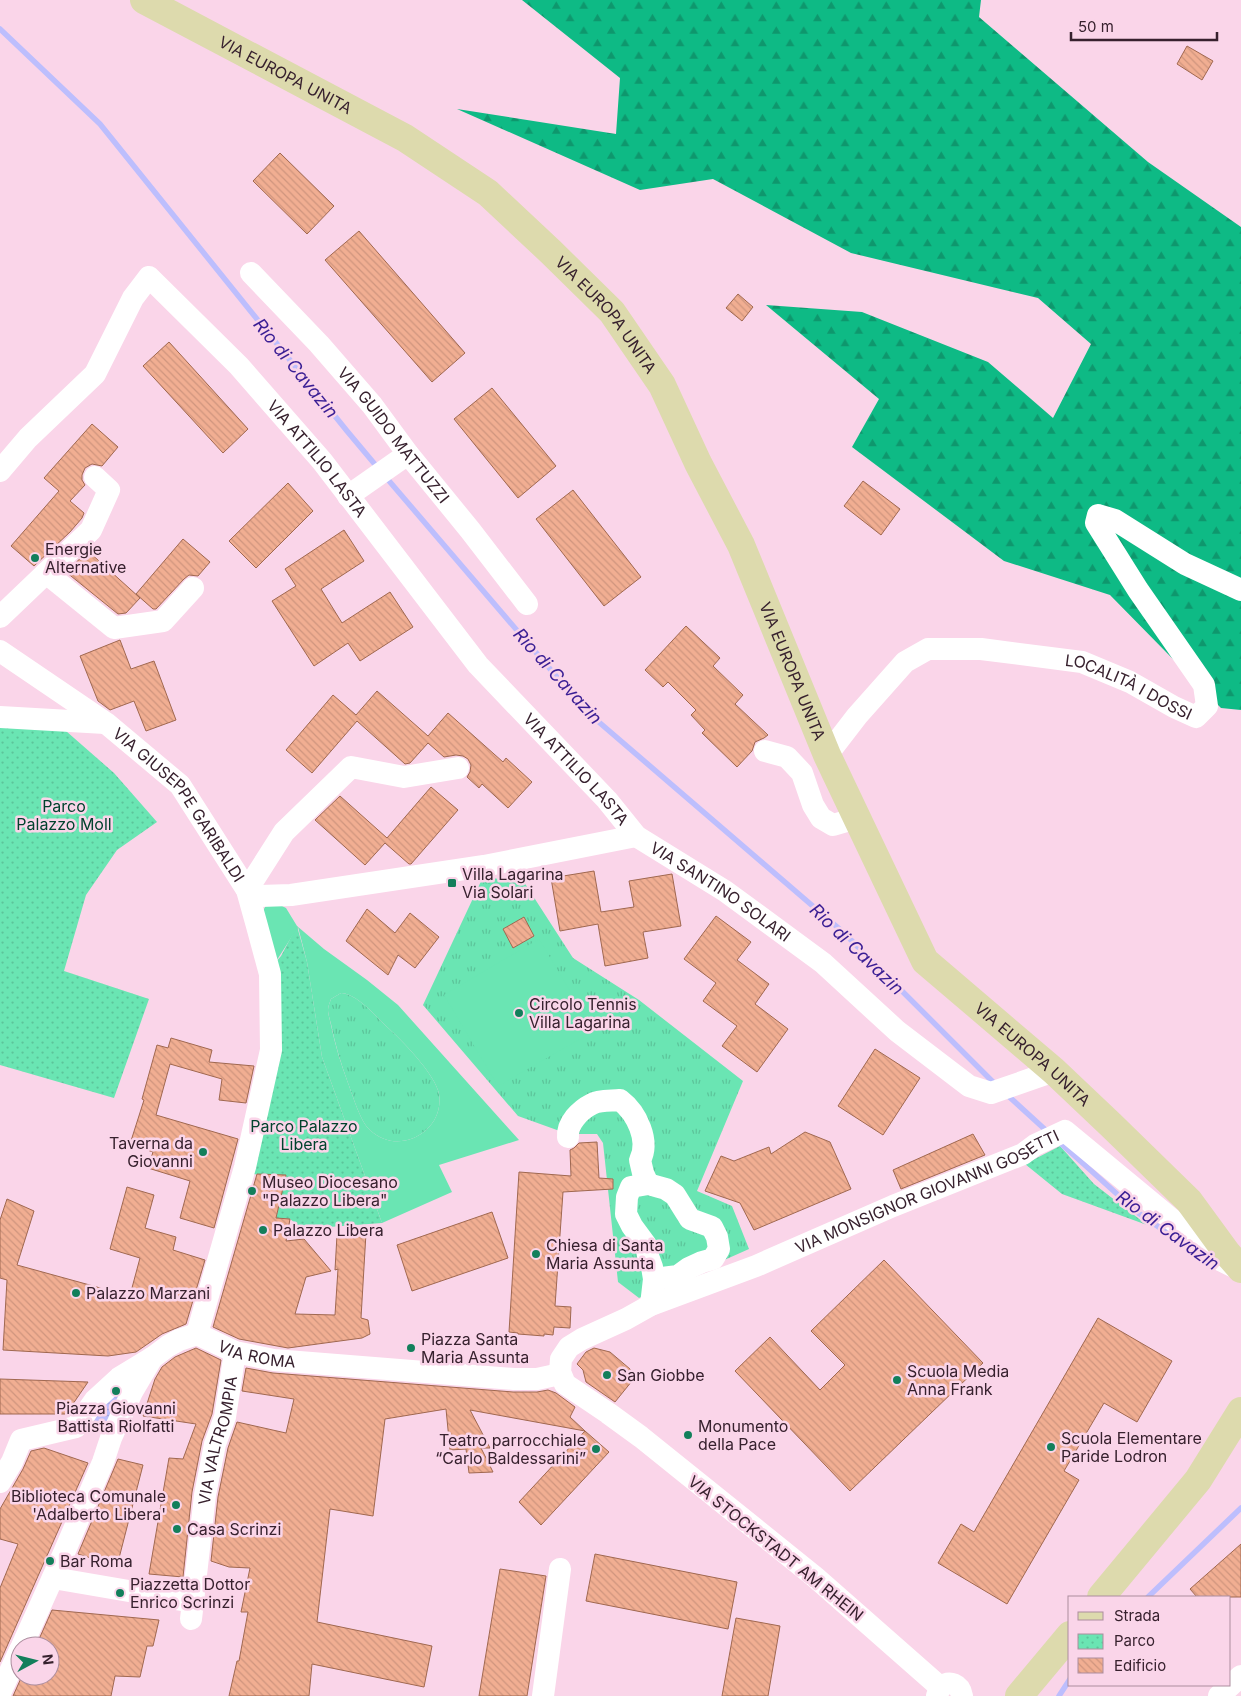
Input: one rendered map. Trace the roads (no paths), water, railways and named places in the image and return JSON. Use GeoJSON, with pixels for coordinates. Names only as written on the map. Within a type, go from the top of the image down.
{"type":"FeatureCollection","features":[{"type":"Feature","properties":{"kind":"main road","name":"VIA EUROPA UNITA"},"geometry":{"type":"LineString","coordinates":[[144,0],[405,138],[488,193],[612,312],[662,385],[698,463],[741,545],[827,755],[925,961],[1054,1071],[1189,1201],[1241,1270]]}},
{"type":"Feature","properties":{"kind":"main road"},"geometry":{"type":"LineString","coordinates":[[1102,1596],[1198,1480],[1241,1411]]}},
{"type":"Feature","properties":{"kind":"main road"},"geometry":{"type":"LineString","coordinates":[[1019,1696],[1068,1637]]}},
{"type":"Feature","properties":{"kind":"street","name":"VIA GUIDO MATTUZZI"},"geometry":{"type":"LineString","coordinates":[[251,273],[325,350],[372,405],[408,454],[527,604]]}},
{"type":"Feature","properties":{"kind":"street","name":"VIA ATTILIO LASTA"},"geometry":{"type":"LineString","coordinates":[[0,471],[28,438],[94,374],[133,298],[148,277],[238,366],[322,461],[478,665],[607,800],[636,836]]}},
{"type":"Feature","properties":{"kind":"street"},"geometry":{"type":"LineString","coordinates":[[348,496],[408,454]]}},
{"type":"Feature","properties":{"kind":"street"},"geometry":{"type":"LineString","coordinates":[[0,618],[91,530],[109,490],[95,477]]}},
{"type":"Feature","properties":{"kind":"street","name":"LOCALITÀ I DOSSI"},"geometry":{"type":"LineString","coordinates":[[827,755],[857,716],[905,662],[928,649],[981,649],[1082,662],[1130,682],[1196,717],[1207,706],[1204,685],[1138,590],[1096,523],[1098,515],[1115,520],[1184,564],[1241,590]]}},
{"type":"Feature","properties":{"kind":"street"},"geometry":{"type":"LineString","coordinates":[[46,573],[114,628],[163,621],[193,588]]}},
{"type":"Feature","properties":{"kind":"street","name":"VIA GIUSEPPE GARIBALDI"},"geometry":{"type":"LineString","coordinates":[[0,651],[106,723],[180,785],[247,890],[270,974],[271,1050],[245,1167],[197,1334]]}},
{"type":"Feature","properties":{"kind":"street"},"geometry":{"type":"LineString","coordinates":[[0,717],[106,723]]}},
{"type":"Feature","properties":{"kind":"street"},"geometry":{"type":"LineString","coordinates":[[766,751],[788,757],[802,773],[813,805],[821,818],[833,825],[857,818]]}},
{"type":"Feature","properties":{"kind":"street","name":"VIA GIUSEPPE GARIBALDI"},"geometry":{"type":"LineString","coordinates":[[247,890],[307,796],[351,767],[404,777],[458,768]]}},
{"type":"Feature","properties":{"kind":"street","name":"VIA SANTINO SOLARI"},"geometry":{"type":"LineString","coordinates":[[247,890],[260,896],[291,895],[484,866],[636,836],[725,890],[823,963],[897,1031],[969,1086],[990,1094],[1054,1071]]}},
{"type":"Feature","properties":{"kind":"street"},"geometry":{"type":"LineString","coordinates":[[568,1137],[573,1118],[583,1110],[593,1103],[620,1100],[627,1106],[643,1137],[644,1152],[640,1160],[648,1184]]}},
{"type":"Feature","properties":{"kind":"street","name":"VIA MONSIGNOR GIOVANNI GOSETTI"},"geometry":{"type":"LineString","coordinates":[[560,1374],[559,1366],[564,1352],[569,1347],[651,1305],[756,1266],[893,1206],[1023,1154],[1035,1145],[1065,1131],[1222,1261],[1241,1270]]}},
{"type":"Feature","properties":{"kind":"street"},"geometry":{"type":"LineString","coordinates":[[651,1305],[654,1280],[646,1245],[626,1214],[627,1197],[631,1187],[648,1184],[666,1188],[675,1195],[690,1219],[712,1228],[717,1237],[719,1249],[713,1259],[689,1268],[678,1276],[654,1280]]}},
{"type":"Feature","properties":{"kind":"street"},"geometry":{"type":"LineString","coordinates":[[0,1482],[12,1462],[21,1440],[76,1427],[95,1400],[120,1378],[168,1346],[197,1334]]}},
{"type":"Feature","properties":{"kind":"street","name":"VIA ROMA"},"geometry":{"type":"LineString","coordinates":[[197,1334],[235,1352],[274,1360],[514,1378],[537,1379],[560,1374]]}},
{"type":"Feature","properties":{"kind":"street","name":"VIA VALTROMPIA"},"geometry":{"type":"LineString","coordinates":[[52,1578],[192,1610],[205,1495],[215,1444],[225,1417],[235,1352]]}},
{"type":"Feature","properties":{"kind":"street"},"geometry":{"type":"LineString","coordinates":[[26,1636],[103,1462],[111,1438],[132,1392],[152,1358]]}},
{"type":"Feature","properties":{"kind":"street","name":"VIA STOCKSTADT AM RHEIN"},"geometry":{"type":"LineString","coordinates":[[560,1374],[565,1384],[608,1412],[815,1577],[938,1692]]}},
{"type":"Feature","properties":{"kind":"street"},"geometry":{"type":"LineString","coordinates":[[543,1696],[560,1570]]}},
{"type":"Feature","properties":{"kind":"street"},"geometry":{"type":"LineString","coordinates":[[0,1693],[10,1672]]}},
{"type":"Feature","properties":{"kind":"street"},"geometry":{"type":"LineString","coordinates":[[1231,1685],[1241,1676]]}},
{"type":"Feature","properties":{"kind":"street"},"geometry":{"type":"LineString","coordinates":[[938,1692],[946,1684],[954,1684],[960,1689],[962,1696]]}},
{"type":"Feature","properties":{"kind":"street"},"geometry":{"type":"LineString","coordinates":[[1219,1696],[1230,1686]]}},
{"type":"Feature","properties":{"kind":"water"},"geometry":{"type":"Polygon","coordinates":[[[123,1390],[102,1431],[91,1426],[104,1403],[123,1390]]]}},
{"type":"Feature","properties":{"kind":"waterway","name":"Rio di Cavazin"},"geometry":{"type":"LineString","coordinates":[[0,29],[100,124],[378,468]]}},
{"type":"Feature","properties":{"kind":"waterway","name":"Rio di Cavazin"},"geometry":{"type":"LineString","coordinates":[[384,475],[586,711],[843,932],[996,1085]]}},
{"type":"Feature","properties":{"kind":"waterway","name":"Rio di Cavazin"},"geometry":{"type":"LineString","coordinates":[[1005,1093],[1050,1134]]}},
{"type":"Feature","properties":{"kind":"waterway","name":"Rio di Cavazin"},"geometry":{"type":"LineString","coordinates":[[1057,1140],[1137,1212],[1199,1255]]}},
{"type":"Feature","properties":{"kind":"waterway"},"geometry":{"type":"LineString","coordinates":[[1149,1596],[1241,1508]]}},
{"type":"Feature","properties":{"kind":"waterway"},"geometry":{"type":"LineString","coordinates":[[1059,1696],[1068,1682]]}},
{"type":"Feature","properties":{"kind":"place","name":"Energie Alternative"},"geometry":{"type":"Point","coordinates":[35,558]}},
{"type":"Feature","properties":{"kind":"place","name":"Villa Lagarina Via Solari"},"geometry":{"type":"Point","coordinates":[452,883]}},
{"type":"Feature","properties":{"kind":"place","name":"Circolo Tennis Villa Lagarina"},"geometry":{"type":"Point","coordinates":[519,1013]}},
{"type":"Feature","properties":{"kind":"place","name":"Taverna da Giovanni"},"geometry":{"type":"Point","coordinates":[203,1152]}},
{"type":"Feature","properties":{"kind":"place","name":"Museo Diocesano \"Palazzo Libera\""},"geometry":{"type":"Point","coordinates":[252,1191]}},
{"type":"Feature","properties":{"kind":"place","name":"Palazzo Libera"},"geometry":{"type":"Point","coordinates":[263,1230]}},
{"type":"Feature","properties":{"kind":"place","name":"Chiesa di Santa Maria Assunta"},"geometry":{"type":"Point","coordinates":[536,1254]}},
{"type":"Feature","properties":{"kind":"place","name":"Palazzo Marzani"},"geometry":{"type":"Point","coordinates":[76,1293]}},
{"type":"Feature","properties":{"kind":"place","name":"Piazza Santa Maria Assunta"},"geometry":{"type":"Point","coordinates":[411,1348]}},
{"type":"Feature","properties":{"kind":"place","name":"San Giobbe"},"geometry":{"type":"Point","coordinates":[607,1375]}},
{"type":"Feature","properties":{"kind":"place","name":"Scuola Media Anna Frank"},"geometry":{"type":"Point","coordinates":[897,1380]}},
{"type":"Feature","properties":{"kind":"place","name":"Piazza Giovanni Battista Riolfatti"},"geometry":{"type":"Point","coordinates":[116,1391]}},
{"type":"Feature","properties":{"kind":"place","name":"Monumento della Pace"},"geometry":{"type":"Point","coordinates":[688,1435]}},
{"type":"Feature","properties":{"kind":"place","name":"Scuola Elementare Paride Lodron"},"geometry":{"type":"Point","coordinates":[1051,1447]}},
{"type":"Feature","properties":{"kind":"place","name":"Teatro parrocchiale “Carlo Baldessarini”"},"geometry":{"type":"Point","coordinates":[596,1449]}},
{"type":"Feature","properties":{"kind":"place","name":"Biblioteca Comunale 'Adalberto Libera'"},"geometry":{"type":"Point","coordinates":[176,1505]}},
{"type":"Feature","properties":{"kind":"place","name":"Casa Scrinzi"},"geometry":{"type":"Point","coordinates":[177,1529]}},
{"type":"Feature","properties":{"kind":"place","name":"Bar Roma"},"geometry":{"type":"Point","coordinates":[50,1561]}},
{"type":"Feature","properties":{"kind":"place","name":"Piazzetta Dottor Enrico Scrinzi"},"geometry":{"type":"Point","coordinates":[120,1593]}},
{"type":"Feature","properties":{"kind":"park label","name":"Parco Palazzo Moll"},"geometry":{"type":"Point","coordinates":[64,815]}},
{"type":"Feature","properties":{"kind":"park label","name":"Parco Palazzo Libera"},"geometry":{"type":"Point","coordinates":[304,1135]}}]}
